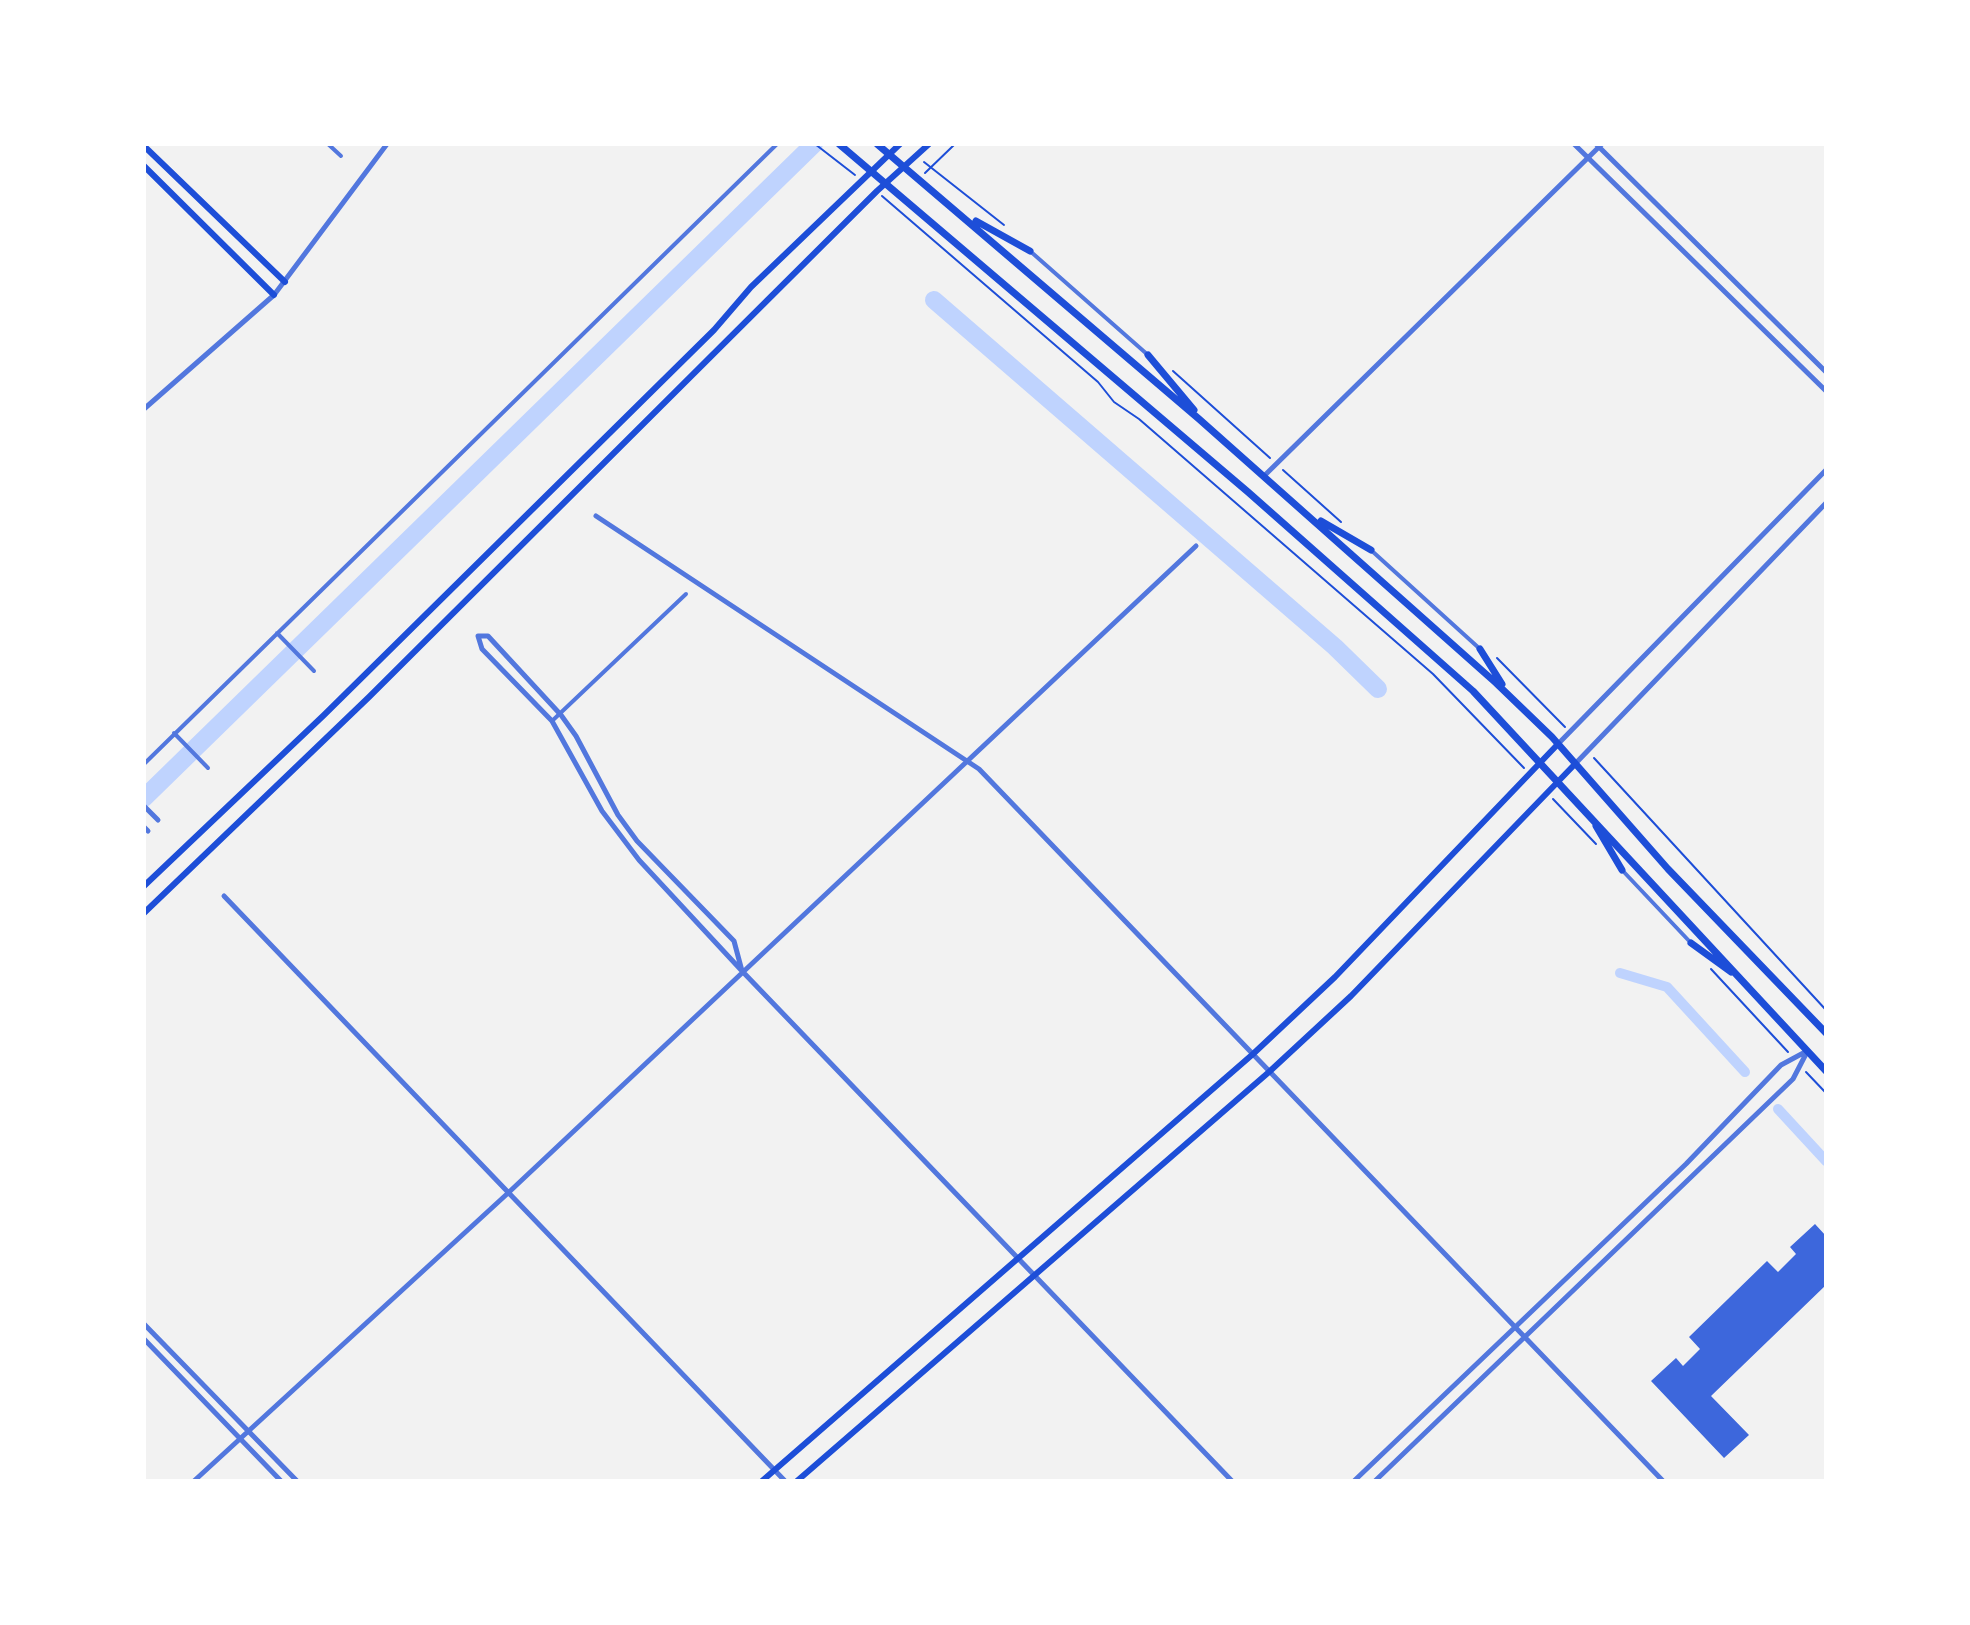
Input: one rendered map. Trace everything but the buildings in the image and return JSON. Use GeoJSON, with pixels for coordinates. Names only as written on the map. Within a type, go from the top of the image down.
{"type":"FeatureCollection","features":[{"type":"Feature","properties":{"kind":"main road"},"geometry":{"type":"LineString","coordinates":[[877,144],[1310,515],[1510,696],[1558,744],[1668,869],[1826,1032]]}},
{"type":"Feature","properties":{"kind":"main road"},"geometry":{"type":"LineString","coordinates":[[144,886],[335,704],[714,330],[751,287],[870,169],[900,144]]}},
{"type":"Feature","properties":{"kind":"main road"},"geometry":{"type":"LineString","coordinates":[[144,913],[381,686],[877,191],[929,144]]}},
{"type":"Feature","properties":{"kind":"main road"},"geometry":{"type":"LineString","coordinates":[[840,145],[887,182],[1450,671],[1557,781],[1826,1071]]}},
{"type":"Feature","properties":{"kind":"main road"},"geometry":{"type":"LineString","coordinates":[[144,146],[285,282]]}},
{"type":"Feature","properties":{"kind":"main road"},"geometry":{"type":"LineString","coordinates":[[144,166],[274,295]]}},
{"type":"Feature","properties":{"kind":"main road"},"geometry":{"type":"LineString","coordinates":[[961,213],[1030,251]]}},
{"type":"Feature","properties":{"kind":"main road"},"geometry":{"type":"LineString","coordinates":[[1148,355],[1199,419]]}},
{"type":"Feature","properties":{"kind":"main road"},"geometry":{"type":"LineString","coordinates":[[1310,515],[1371,550]]}},
{"type":"Feature","properties":{"kind":"main road"},"geometry":{"type":"LineString","coordinates":[[1480,649],[1510,696]]}},
{"type":"Feature","properties":{"kind":"main road"},"geometry":{"type":"LineString","coordinates":[[762,1481],[1253,1054],[1335,977],[1558,744]]}},
{"type":"Feature","properties":{"kind":"main road"},"geometry":{"type":"LineString","coordinates":[[797,1481],[1269,1072],[1351,996],[1575,764]]}},
{"type":"Feature","properties":{"kind":"main road"},"geometry":{"type":"LineString","coordinates":[[1594,821],[1622,870]]}},
{"type":"Feature","properties":{"kind":"main road"},"geometry":{"type":"LineString","coordinates":[[1691,943],[1723,968],[1736,974]]}},
{"type":"Feature","properties":{"kind":"street"},"geometry":{"type":"LineString","coordinates":[[328,144],[341,156]]}},
{"type":"Feature","properties":{"kind":"street"},"geometry":{"type":"LineString","coordinates":[[144,409],[274,295],[387,144]]}},
{"type":"Feature","properties":{"kind":"street"},"geometry":{"type":"LineString","coordinates":[[144,764],[655,267],[777,144]]}},
{"type":"Feature","properties":{"kind":"street"},"geometry":{"type":"LineString","coordinates":[[1574,144],[1826,391]]}},
{"type":"Feature","properties":{"kind":"street"},"geometry":{"type":"LineString","coordinates":[[1264,476],[1599,145],[1826,372]]}},
{"type":"Feature","properties":{"kind":"street"},"geometry":{"type":"LineString","coordinates":[[1030,251],[1148,355]]}},
{"type":"Feature","properties":{"kind":"street"},"geometry":{"type":"LineString","coordinates":[[1558,744],[1826,470]]}},
{"type":"Feature","properties":{"kind":"street"},"geometry":{"type":"LineString","coordinates":[[1575,764],[1826,503]]}},
{"type":"Feature","properties":{"kind":"street"},"geometry":{"type":"LineString","coordinates":[[596,516],[979,769],[1663,1481]]}},
{"type":"Feature","properties":{"kind":"street"},"geometry":{"type":"LineString","coordinates":[[194,1481],[507,1194],[1196,546]]}},
{"type":"Feature","properties":{"kind":"street"},"geometry":{"type":"LineString","coordinates":[[1371,550],[1480,649]]}},
{"type":"Feature","properties":{"kind":"street"},"geometry":{"type":"LineString","coordinates":[[552,721],[686,594]]}},
{"type":"Feature","properties":{"kind":"street"},"geometry":{"type":"LineString","coordinates":[[276,633],[314,671]]}},
{"type":"Feature","properties":{"kind":"street"},"geometry":{"type":"LineString","coordinates":[[742,971],[734,941],[637,841],[618,815],[576,736],[561,715],[488,636],[478,636],[482,649],[552,721],[602,811],[627,847],[742,971],[1232,1481]]}},
{"type":"Feature","properties":{"kind":"street"},"geometry":{"type":"LineString","coordinates":[[174,733],[208,768]]}},
{"type":"Feature","properties":{"kind":"street"},"geometry":{"type":"LineString","coordinates":[[144,806],[158,820]]}},
{"type":"Feature","properties":{"kind":"street"},"geometry":{"type":"LineString","coordinates":[[1622,870],[1691,943]]}},
{"type":"Feature","properties":{"kind":"street"},"geometry":{"type":"LineString","coordinates":[[224,896],[785,1481]]}},
{"type":"Feature","properties":{"kind":"street"},"geometry":{"type":"LineString","coordinates":[[1354,1481],[1686,1164],[1781,1065],[1807,1051]]}},
{"type":"Feature","properties":{"kind":"street"},"geometry":{"type":"LineString","coordinates":[[1375,1481],[1793,1079],[1807,1051]]}},
{"type":"Feature","properties":{"kind":"street"},"geometry":{"type":"LineString","coordinates":[[144,1324],[297,1481]]}},
{"type":"Feature","properties":{"kind":"street"},"geometry":{"type":"LineString","coordinates":[[144,1339],[281,1481]]}},
{"type":"Feature","properties":{"kind":"path"},"geometry":{"type":"LineString","coordinates":[[815,144],[860,179]]}},
{"type":"Feature","properties":{"kind":"path"},"geometry":{"type":"LineString","coordinates":[[917,156],[1014,234]]}},
{"type":"Feature","properties":{"kind":"path"},"geometry":{"type":"LineString","coordinates":[[877,191],[1087,372],[1114,402],[1139,419],[1433,674],[1529,774]]}},
{"type":"Feature","properties":{"kind":"path"},"geometry":{"type":"LineString","coordinates":[[1163,362],[1349,529]]}},
{"type":"Feature","properties":{"kind":"path"},"geometry":{"type":"LineString","coordinates":[[1480,649],[1494,655],[1569,732]]}},
{"type":"Feature","properties":{"kind":"path"},"geometry":{"type":"LineString","coordinates":[[1587,751],[1826,1010]]}},
{"type":"Feature","properties":{"kind":"path"},"geometry":{"type":"LineString","coordinates":[[1547,792],[1600,848]]}},
{"type":"Feature","properties":{"kind":"path"},"geometry":{"type":"LineString","coordinates":[[1704,962],[1794,1058]]}},
{"type":"Feature","properties":{"kind":"path"},"geometry":{"type":"LineString","coordinates":[[1800,1065],[1826,1093]]}},
{"type":"Feature","properties":{"kind":"waterway"},"geometry":{"type":"LineString","coordinates":[[144,798],[814,144]]}},
{"type":"Feature","properties":{"kind":"waterway"},"geometry":{"type":"LineString","coordinates":[[934,300],[1335,647],[1378,689]]}},
{"type":"Feature","properties":{"kind":"waterway"},"geometry":{"type":"LineString","coordinates":[[1620,973],[1667,987],[1745,1072]]}},
{"type":"Feature","properties":{"kind":"waterway"},"geometry":{"type":"LineString","coordinates":[[1778,1109],[1826,1161]]}}]}
